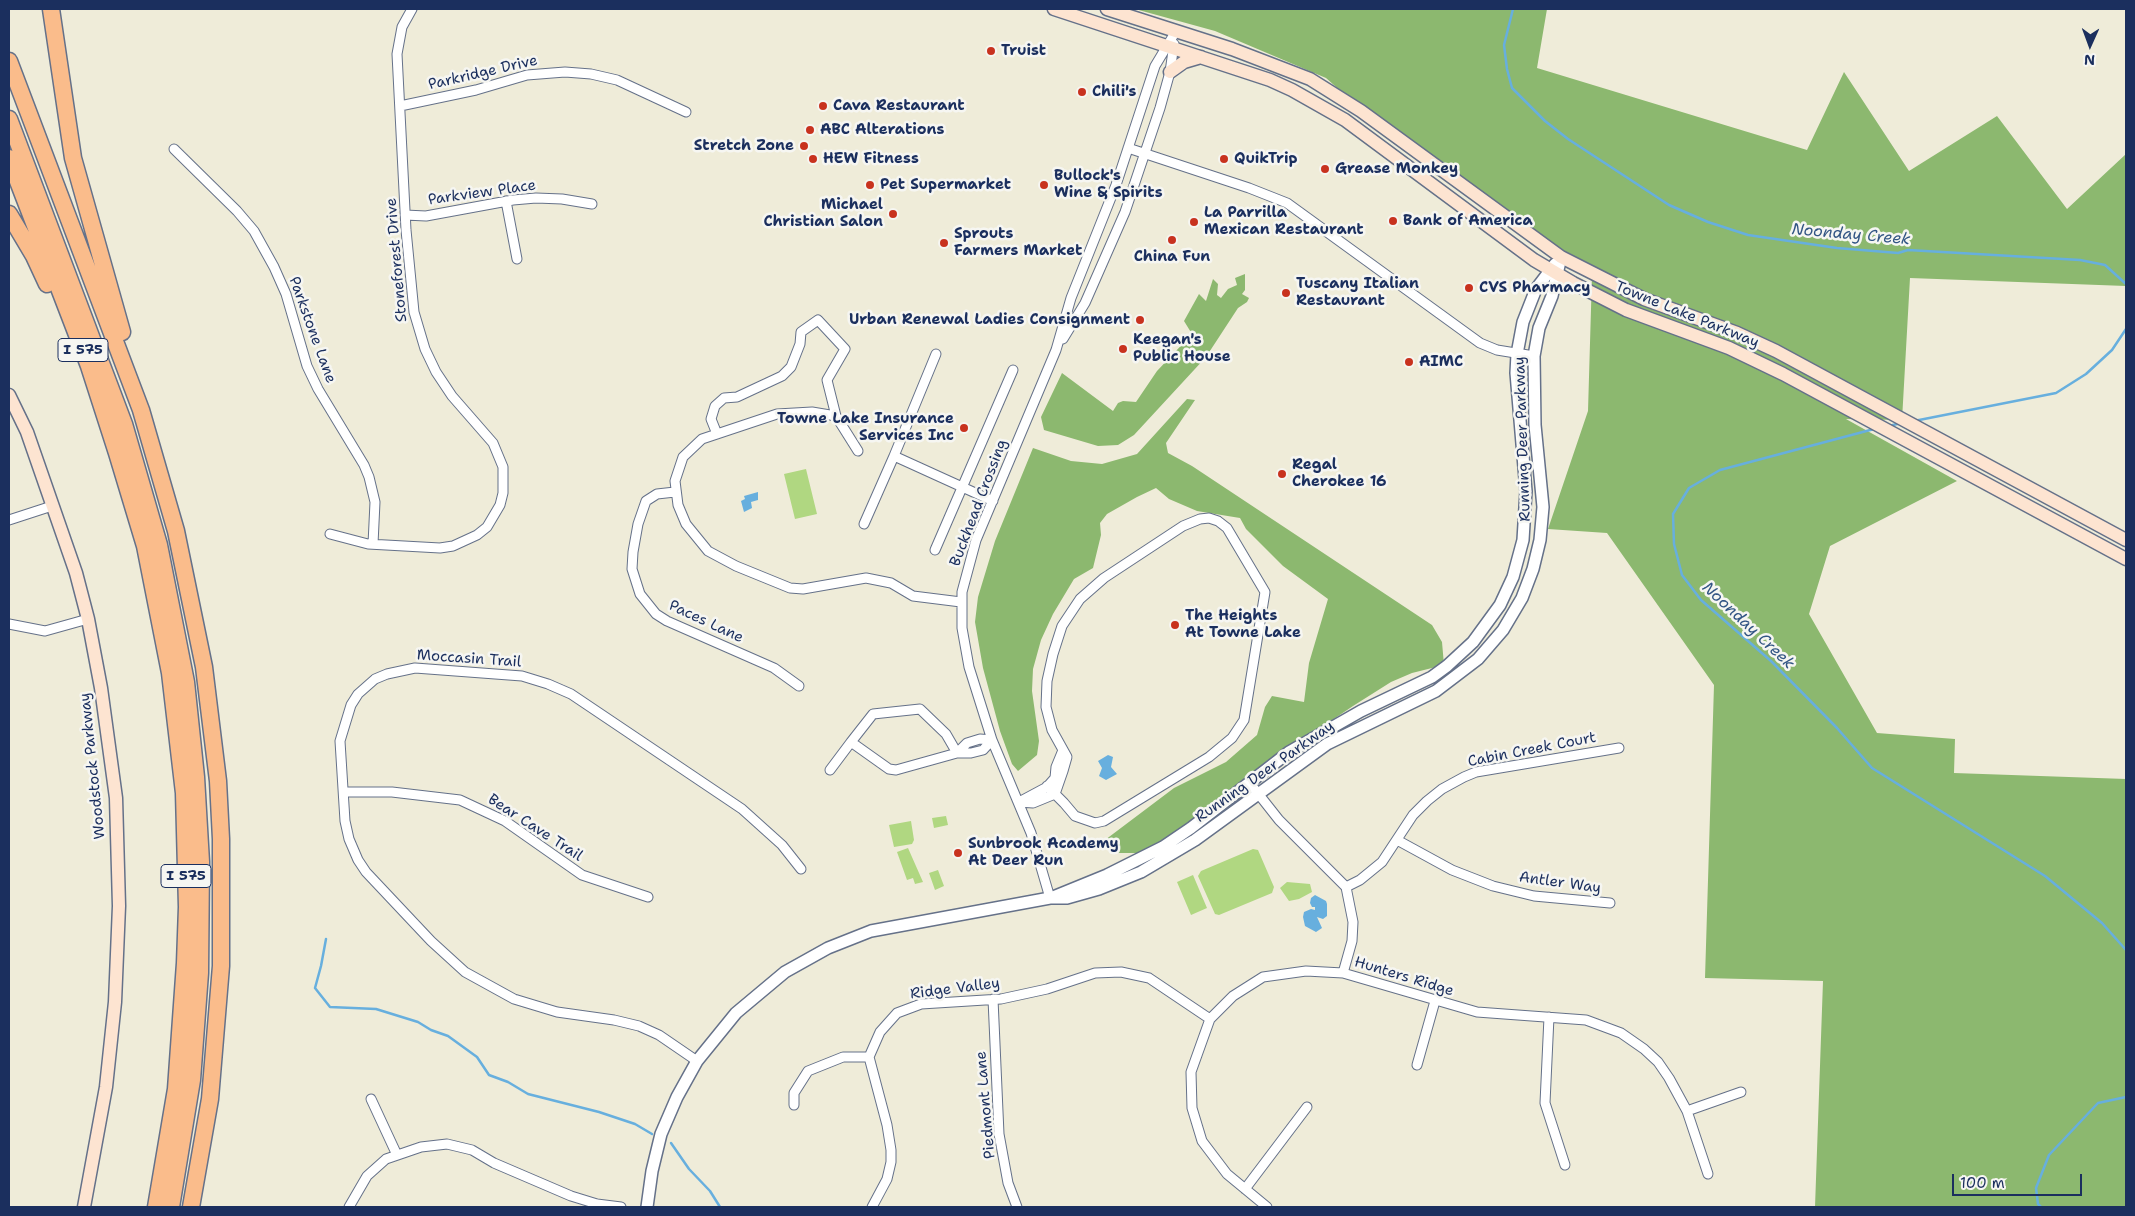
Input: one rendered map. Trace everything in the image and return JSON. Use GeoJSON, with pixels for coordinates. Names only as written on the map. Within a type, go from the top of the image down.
{"type":"FeatureCollection","features":[{"type":"Feature","properties":{"kind":"highway"},"geometry":{"type":"LineString","coordinates":[[51,9],[73,158],[116,308],[142,410]]}},
{"type":"Feature","properties":{"kind":"highway","name":"I 575"},"geometry":{"type":"LineString","coordinates":[[9,61],[142,410],[176,531],[197,622],[211,714],[219,801],[222,896],[216,1043],[202,1156],[191,1207]]}},
{"type":"Feature","properties":{"kind":"highway"},"geometry":{"type":"LineString","coordinates":[[9,119],[82,306],[127,432],[159,545],[186,682],[196,777],[201,862],[200,973],[192,1080],[171,1207]]}},
{"type":"Feature","properties":{"kind":"highway","name":"I 575"},"geometry":{"type":"LineString","coordinates":[[9,158],[89,366],[145,546],[170,673],[175,709],[186,850],[187,907],[183,1019],[176,1090],[156,1207]]}},
{"type":"Feature","properties":{"kind":"highway"},"geometry":{"type":"LineString","coordinates":[[9,214],[34,256],[45,280],[110,455],[133,526],[145,546]]}},
{"type":"Feature","properties":{"kind":"main road","name":"Towne Lake Parkway"},"geometry":{"type":"LineString","coordinates":[[1054,9],[1270,80],[1319,104],[1554,272],[1626,310],[1738,352],[1937,456],[2126,559]]}},
{"type":"Feature","properties":{"kind":"main road","name":"Towne Lake Parkway"},"geometry":{"type":"LineString","coordinates":[[1107,9],[1276,64],[1329,89],[1561,257],[1636,295],[1757,342],[2126,540]]}},
{"type":"Feature","properties":{"kind":"main road"},"geometry":{"type":"LineString","coordinates":[[1170,72],[1184,62],[1201,57]]}},
{"type":"Feature","properties":{"kind":"main road","name":"Woodstock Parkway"},"geometry":{"type":"LineString","coordinates":[[9,395],[27,432],[76,573],[88,619],[102,688],[116,798],[119,906],[115,1002],[101,1117],[84,1207]]}},
{"type":"Feature","properties":{"kind":"street","name":"Stoneforest Drive"},"geometry":{"type":"LineString","coordinates":[[330,534],[373,544],[440,548],[466,541],[487,527],[495,517],[503,492],[503,467],[493,442],[443,384],[420,337],[414,312],[406,215],[398,39],[412,9]]}},
{"type":"Feature","properties":{"kind":"street","name":"Buckhead Crossing"},"geometry":{"type":"LineString","coordinates":[[1050,898],[1036,847],[992,740],[966,655],[961,602],[964,580],[972,552],[1056,350],[1072,298],[1106,212],[1155,66],[1170,47],[1176,31]]}},
{"type":"Feature","properties":{"kind":"street","name":"Buckhead Crossing"},"geometry":{"type":"LineString","coordinates":[[1056,350],[1085,302],[1108,252],[1145,154],[1170,72],[1170,47]]}},
{"type":"Feature","properties":{"kind":"street","name":"Parkridge Drive"},"geometry":{"type":"LineString","coordinates":[[400,106],[476,90],[527,75],[566,72],[591,74],[616,80],[686,112]]}},
{"type":"Feature","properties":{"kind":"street"},"geometry":{"type":"LineString","coordinates":[[1128,148],[1249,188],[1287,203],[1480,342],[1498,350],[1534,356]]}},
{"type":"Feature","properties":{"kind":"street","name":"Parkstone Lane"},"geometry":{"type":"LineString","coordinates":[[174,149],[237,211],[254,231],[274,267],[286,294],[307,366],[318,389],[364,465],[369,477],[375,502],[373,544]]}},
{"type":"Feature","properties":{"kind":"street","name":"Parkview Place"},"geometry":{"type":"LineString","coordinates":[[406,215],[426,216],[506,201],[549,198],[592,204]]}},
{"type":"Feature","properties":{"kind":"street"},"geometry":{"type":"LineString","coordinates":[[506,201],[517,259]]}},
{"type":"Feature","properties":{"kind":"street","name":"Running Deer Parkway"},"geometry":{"type":"LineString","coordinates":[[646,1207],[661,1134],[674,1103],[697,1061],[726,1024],[748,1001],[785,972],[828,948],[856,936],[888,927],[1050,898],[1067,898],[1141,872],[1179,851],[1334,740],[1419,700],[1452,680],[1493,643],[1512,616],[1533,569],[1542,526],[1543,496],[1534,399],[1534,356],[1539,328],[1552,296],[1554,272],[1561,257]]}},
{"type":"Feature","properties":{"kind":"street","name":"Running Deer Parkway"},"geometry":{"type":"LineString","coordinates":[[1050,898],[1108,875],[1163,847],[1191,828],[1289,752],[1360,711],[1415,686],[1447,666],[1473,642],[1500,605],[1517,565],[1525,528],[1526,491],[1516,372],[1517,354],[1528,309],[1536,288],[1554,272]]}},
{"type":"Feature","properties":{"kind":"street"},"geometry":{"type":"LineString","coordinates":[[717,434],[711,419],[715,406],[724,398],[737,396],[782,376],[791,367],[800,344],[802,332],[818,320],[845,349],[827,380],[836,416],[858,451]]}},
{"type":"Feature","properties":{"kind":"street"},"geometry":{"type":"LineString","coordinates":[[864,524],[936,354]]}},
{"type":"Feature","properties":{"kind":"street"},"geometry":{"type":"LineString","coordinates":[[935,550],[1013,370]]}},
{"type":"Feature","properties":{"kind":"street"},"geometry":{"type":"LineString","coordinates":[[836,416],[812,412],[777,414],[702,439],[684,457],[678,469],[675,492],[686,524],[708,551],[736,566],[790,588],[802,589],[866,578],[891,583],[914,596],[961,602]]}},
{"type":"Feature","properties":{"kind":"street"},"geometry":{"type":"LineString","coordinates":[[894,456],[993,501]]}},
{"type":"Feature","properties":{"kind":"street","name":"Paces Lane"},"geometry":{"type":"LineString","coordinates":[[675,492],[657,494],[646,501],[638,524],[632,569],[640,594],[656,614],[667,621],[774,668],[799,686]]}},
{"type":"Feature","properties":{"kind":"street"},"geometry":{"type":"LineString","coordinates":[[9,520],[52,506]]}},
{"type":"Feature","properties":{"kind":"street"},"geometry":{"type":"LineString","coordinates":[[1019,802],[1033,803],[1055,794],[1067,757],[1052,730],[1046,706],[1047,681],[1062,626],[1080,598],[1104,578],[1183,526],[1200,519],[1209,518],[1218,521],[1227,528],[1265,592],[1244,720],[1232,738],[1209,756],[1104,821],[1095,823],[1075,816],[1055,794],[1048,786]]}},
{"type":"Feature","properties":{"kind":"street"},"geometry":{"type":"LineString","coordinates":[[9,624],[45,631],[88,619]]}},
{"type":"Feature","properties":{"kind":"street","name":"Moccasin Trail"},"geometry":{"type":"LineString","coordinates":[[697,1061],[659,1035],[639,1026],[532,1006],[500,993],[465,972],[410,919],[358,860],[346,828],[340,742],[342,729],[358,694],[375,679],[387,674],[415,668],[522,676],[548,684],[571,694],[742,810],[782,845],[801,869]]}},
{"type":"Feature","properties":{"kind":"street"},"geometry":{"type":"LineString","coordinates":[[830,770],[873,714],[920,709],[946,734],[957,753]]}},
{"type":"Feature","properties":{"kind":"street"},"geometry":{"type":"LineString","coordinates":[[852,742],[889,769],[896,770],[957,753],[971,753],[983,750],[992,740]]}},
{"type":"Feature","properties":{"kind":"street","name":"Cabin Creek Court"},"geometry":{"type":"LineString","coordinates":[[1346,887],[1360,880],[1376,868],[1413,815],[1427,801],[1442,789],[1464,777],[1476,772],[1619,748]]}},
{"type":"Feature","properties":{"kind":"street"},"geometry":{"type":"LineString","coordinates":[[1019,802],[1048,786],[1055,778],[1056,767],[1063,750]]}},
{"type":"Feature","properties":{"kind":"street"},"geometry":{"type":"LineString","coordinates":[[1249,782],[1279,820],[1346,887],[1353,922],[1352,941],[1344,973]]}},
{"type":"Feature","properties":{"kind":"street","name":"Bear Cave Trail"},"geometry":{"type":"LineString","coordinates":[[344,792],[392,792],[460,800],[505,821],[582,875],[648,897]]}},
{"type":"Feature","properties":{"kind":"street","name":"Antler Way"},"geometry":{"type":"LineString","coordinates":[[1397,840],[1452,870],[1493,886],[1534,896],[1610,903]]}},
{"type":"Feature","properties":{"kind":"street","name":"Hunters Ridge"},"geometry":{"type":"LineString","coordinates":[[1268,1207],[1227,1174],[1212,1157],[1202,1141],[1192,1108],[1192,1072],[1196,1055],[1210,1019],[1233,996],[1263,977],[1306,971],[1344,973],[1477,1012],[1586,1020],[1621,1033],[1644,1049],[1658,1062],[1687,1110],[1708,1174]]}},
{"type":"Feature","properties":{"kind":"street","name":"Ridge Valley"},"geometry":{"type":"LineString","coordinates":[[869,1058],[880,1032],[897,1012],[921,1004],[993,999],[1047,989],[1095,973],[1121,972],[1150,978],[1210,1019]]}},
{"type":"Feature","properties":{"kind":"street","name":"Piedmont Lane"},"geometry":{"type":"LineString","coordinates":[[993,999],[999,1134],[1008,1183],[1017,1207]]}},
{"type":"Feature","properties":{"kind":"street"},"geometry":{"type":"LineString","coordinates":[[1417,1065],[1435,1001]]}},
{"type":"Feature","properties":{"kind":"street"},"geometry":{"type":"LineString","coordinates":[[1549,1017],[1545,1103],[1565,1165]]}},
{"type":"Feature","properties":{"kind":"street"},"geometry":{"type":"LineString","coordinates":[[794,1105],[794,1093],[799,1081],[808,1071],[843,1056],[869,1058],[892,1150],[887,1179],[872,1207]]}},
{"type":"Feature","properties":{"kind":"street"},"geometry":{"type":"LineString","coordinates":[[1687,1110],[1741,1092]]}},
{"type":"Feature","properties":{"kind":"street"},"geometry":{"type":"LineString","coordinates":[[371,1099],[397,1155]]}},
{"type":"Feature","properties":{"kind":"street"},"geometry":{"type":"LineString","coordinates":[[1245,1189],[1307,1107]]}},
{"type":"Feature","properties":{"kind":"street"},"geometry":{"type":"LineString","coordinates":[[348,1207],[367,1176],[386,1159],[434,1145],[460,1146],[571,1196],[597,1204],[621,1207]]}},
{"type":"Feature","properties":{"kind":"green space"},"geometry":{"type":"Polygon","coordinates":[[[1135,9],[1547,9],[1537,68],[1807,150],[1844,72],[1909,171],[1997,116],[2067,209],[2126,154],[2126,286],[1910,278],[1902,420],[1846,419],[1957,481],[1830,546],[1809,614],[1877,733],[1955,739],[1954,773],[2126,779],[2126,1207],[1815,1207],[1823,981],[1705,978],[1714,685],[1607,533],[1548,529],[1588,411],[1592,275],[1387,132],[1326,78],[1215,31],[1135,9]]]}},
{"type":"Feature","properties":{"kind":"green space"},"geometry":{"type":"Polygon","coordinates":[[[1245,274],[1245,290],[1242,294],[1249,298],[1247,302],[1238,308],[1206,357],[1134,435],[1118,445],[1098,446],[1044,430],[1041,417],[1062,373],[1113,411],[1118,403],[1123,401],[1136,402],[1157,371],[1192,334],[1184,321],[1199,294],[1206,301],[1213,279],[1218,284],[1217,295],[1221,298],[1228,289],[1237,285],[1235,278],[1245,274]]]}},
{"type":"Feature","properties":{"kind":"green space"},"geometry":{"type":"Polygon","coordinates":[[[1187,399],[1195,400],[1166,443],[1168,453],[1192,466],[1432,625],[1442,642],[1444,665],[1412,673],[1391,682],[1353,706],[1236,785],[1189,828],[1137,853],[1118,853],[1101,843],[1174,788],[1226,762],[1257,735],[1265,707],[1272,696],[1304,702],[1309,663],[1328,599],[1283,566],[1246,529],[1240,518],[1197,511],[1169,499],[1156,488],[1137,497],[1107,514],[1100,523],[1101,535],[1093,568],[1074,579],[1053,614],[1041,640],[1033,669],[1032,691],[1039,741],[1037,755],[1018,771],[1012,764],[1000,731],[983,668],[975,622],[978,597],[995,541],[1033,448],[1071,461],[1102,464],[1137,454],[1187,399]]]}},
{"type":"Feature","properties":{"kind":"green space"},"geometry":{"type":"Polygon","coordinates":[[[806,469],[817,514],[795,519],[784,474],[806,469]]]}},
{"type":"Feature","properties":{"kind":"green space"},"geometry":{"type":"Polygon","coordinates":[[[946,816],[948,825],[934,828],[932,818],[946,816]]]}},
{"type":"Feature","properties":{"kind":"green space"},"geometry":{"type":"Polygon","coordinates":[[[911,821],[914,840],[912,844],[894,847],[889,825],[911,821]]]}},
{"type":"Feature","properties":{"kind":"green space"},"geometry":{"type":"Polygon","coordinates":[[[908,848],[923,882],[915,884],[913,878],[907,880],[897,852],[908,848]]]}},
{"type":"Feature","properties":{"kind":"green space"},"geometry":{"type":"Polygon","coordinates":[[[1253,849],[1258,850],[1274,887],[1272,893],[1219,915],[1215,914],[1198,876],[1201,871],[1253,849]]]}},
{"type":"Feature","properties":{"kind":"green space"},"geometry":{"type":"Polygon","coordinates":[[[938,870],[944,886],[935,890],[929,873],[938,870]]]}},
{"type":"Feature","properties":{"kind":"green space"},"geometry":{"type":"Polygon","coordinates":[[[1193,875],[1207,908],[1191,915],[1177,882],[1193,875]]]}},
{"type":"Feature","properties":{"kind":"green space"},"geometry":{"type":"Polygon","coordinates":[[[1287,882],[1310,884],[1312,892],[1299,899],[1289,901],[1280,888],[1287,882]]]}},
{"type":"Feature","properties":{"kind":"water"},"geometry":{"type":"Polygon","coordinates":[[[758,492],[758,500],[751,502],[752,508],[744,512],[741,501],[745,499],[744,496],[758,492]]]}},
{"type":"Feature","properties":{"kind":"water"},"geometry":{"type":"Polygon","coordinates":[[[1108,755],[1113,757],[1111,767],[1117,774],[1106,780],[1099,776],[1102,768],[1098,761],[1108,755]]]}},
{"type":"Feature","properties":{"kind":"water"},"geometry":{"type":"Polygon","coordinates":[[[1315,895],[1326,901],[1327,904],[1327,916],[1323,919],[1317,917],[1322,928],[1316,932],[1305,926],[1303,917],[1304,912],[1311,909],[1315,910],[1315,907],[1312,907],[1310,903],[1311,898],[1315,895]]]}},
{"type":"Feature","properties":{"kind":"waterway","name":"Noonday Creek"},"geometry":{"type":"LineString","coordinates":[[1513,9],[1504,45],[1512,88],[1545,121],[1568,139],[1669,205],[1708,222],[1748,235],[1837,248],[1898,253],[1908,250],[2080,260],[2105,265],[2126,284]]}},
{"type":"Feature","properties":{"kind":"waterway","name":"Noonday Creek"},"geometry":{"type":"LineString","coordinates":[[1914,421],[2056,393],[2086,374],[2112,350],[2126,329]]}},
{"type":"Feature","properties":{"kind":"waterway","name":"Noonday Creek"},"geometry":{"type":"LineString","coordinates":[[1889,426],[1901,423]]}},
{"type":"Feature","properties":{"kind":"waterway","name":"Noonday Creek"},"geometry":{"type":"LineString","coordinates":[[1874,429],[1720,470],[1689,488],[1673,514],[1674,544],[1682,575],[1701,600],[1771,661],[1837,728],[1872,768],[2045,876],[2102,923],[2126,950]]}},
{"type":"Feature","properties":{"kind":"waterway"},"geometry":{"type":"LineString","coordinates":[[326,939],[315,988],[330,1007],[376,1009],[418,1022],[431,1030],[448,1036],[477,1057],[489,1075],[508,1082],[528,1094],[599,1112],[635,1124],[652,1134]]}},
{"type":"Feature","properties":{"kind":"waterway","name":"Noonday Creek"},"geometry":{"type":"LineString","coordinates":[[2041,1207],[2038,1204],[2036,1188],[2049,1155],[2098,1103],[2126,1097]]}},
{"type":"Feature","properties":{"kind":"waterway"},"geometry":{"type":"LineString","coordinates":[[671,1143],[689,1169],[710,1191],[720,1207]]}},
{"type":"Feature","properties":{"kind":"place","name":"Truist"},"geometry":{"type":"Point","coordinates":[991,51]}},
{"type":"Feature","properties":{"kind":"place","name":"Chili's"},"geometry":{"type":"Point","coordinates":[1082,92]}},
{"type":"Feature","properties":{"kind":"place","name":"Cava Restaurant"},"geometry":{"type":"Point","coordinates":[823,106]}},
{"type":"Feature","properties":{"kind":"place","name":"ABC Alterations"},"geometry":{"type":"Point","coordinates":[810,130]}},
{"type":"Feature","properties":{"kind":"place","name":"Stretch Zone"},"geometry":{"type":"Point","coordinates":[804,146]}},
{"type":"Feature","properties":{"kind":"place","name":"HEW Fitness"},"geometry":{"type":"Point","coordinates":[813,159]}},
{"type":"Feature","properties":{"kind":"place","name":"QuikTrip"},"geometry":{"type":"Point","coordinates":[1224,159]}},
{"type":"Feature","properties":{"kind":"place","name":"Grease Monkey"},"geometry":{"type":"Point","coordinates":[1325,169]}},
{"type":"Feature","properties":{"kind":"place","name":"Pet Supermarket"},"geometry":{"type":"Point","coordinates":[870,185]}},
{"type":"Feature","properties":{"kind":"place","name":"Bullock's Wine & Spirits"},"geometry":{"type":"Point","coordinates":[1044,185]}},
{"type":"Feature","properties":{"kind":"place","name":"Michael Christian Salon"},"geometry":{"type":"Point","coordinates":[893,214]}},
{"type":"Feature","properties":{"kind":"place","name":"Bank of America"},"geometry":{"type":"Point","coordinates":[1393,221]}},
{"type":"Feature","properties":{"kind":"place","name":"La Parrilla Mexican Restaurant"},"geometry":{"type":"Point","coordinates":[1194,222]}},
{"type":"Feature","properties":{"kind":"place","name":"China Fun"},"geometry":{"type":"Point","coordinates":[1172,240]}},
{"type":"Feature","properties":{"kind":"place","name":"Sprouts Farmers Market"},"geometry":{"type":"Point","coordinates":[944,243]}},
{"type":"Feature","properties":{"kind":"place","name":"CVS Pharmacy"},"geometry":{"type":"Point","coordinates":[1469,288]}},
{"type":"Feature","properties":{"kind":"place","name":"Tuscany Italian Restaurant"},"geometry":{"type":"Point","coordinates":[1286,293]}},
{"type":"Feature","properties":{"kind":"place","name":"Urban Renewal Ladies Consignment"},"geometry":{"type":"Point","coordinates":[1140,320]}},
{"type":"Feature","properties":{"kind":"place","name":"Keegan's Public House"},"geometry":{"type":"Point","coordinates":[1123,349]}},
{"type":"Feature","properties":{"kind":"place","name":"AIMC"},"geometry":{"type":"Point","coordinates":[1409,362]}},
{"type":"Feature","properties":{"kind":"place","name":"Towne Lake Insurance Services Inc"},"geometry":{"type":"Point","coordinates":[964,428]}},
{"type":"Feature","properties":{"kind":"place","name":"Regal Cherokee 16"},"geometry":{"type":"Point","coordinates":[1282,474]}},
{"type":"Feature","properties":{"kind":"place","name":"The Heights At Towne Lake"},"geometry":{"type":"Point","coordinates":[1175,625]}},
{"type":"Feature","properties":{"kind":"place","name":"Sunbrook Academy At Deer Run"},"geometry":{"type":"Point","coordinates":[958,853]}}]}
